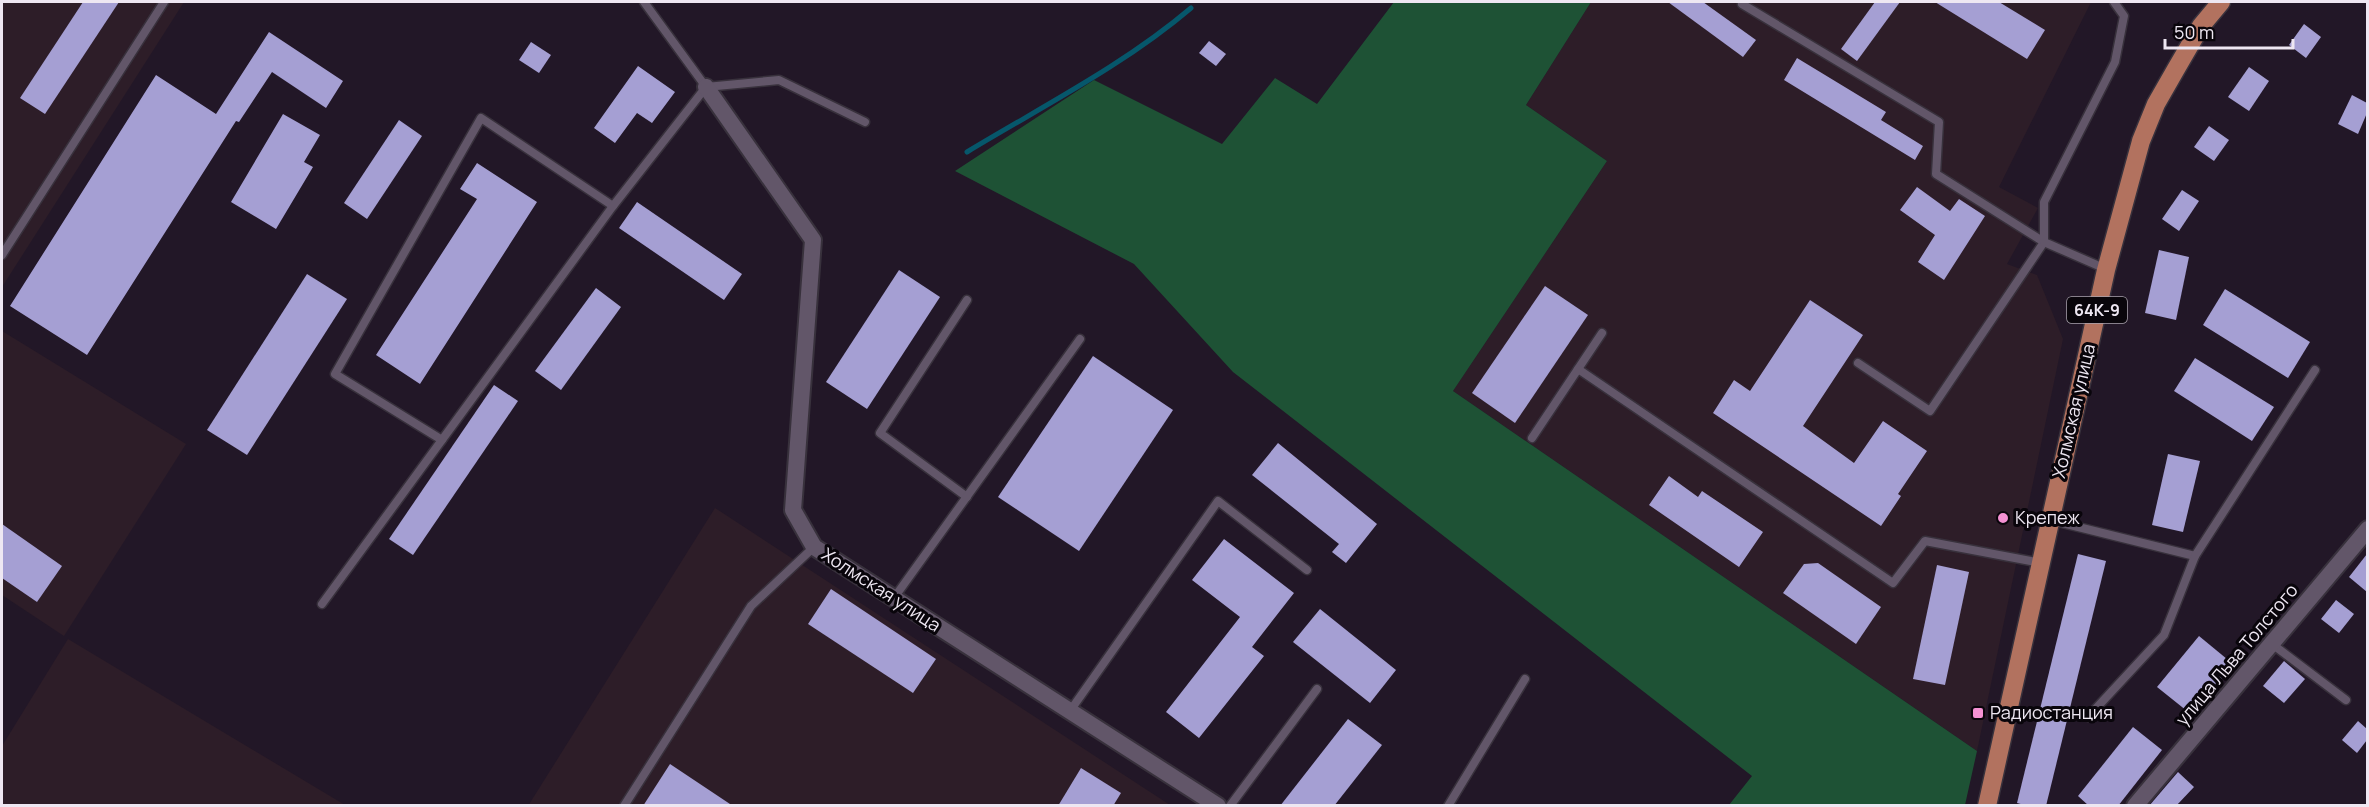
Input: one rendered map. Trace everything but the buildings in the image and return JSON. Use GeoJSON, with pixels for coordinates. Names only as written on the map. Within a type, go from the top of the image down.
{"type":"FeatureCollection","features":[{"type":"Feature","properties":{"kind":"main road","name":"Холмская улица"},"geometry":{"type":"LineString","coordinates":[[1986,806],[2106,270],[2141,141],[2156,104],[2201,26],[2221,2]]}},
{"type":"Feature","properties":{"kind":"street","name":"Холмская улица"},"geometry":{"type":"LineString","coordinates":[[706,87],[813,240],[793,510],[814,547],[1218,806]]}},
{"type":"Feature","properties":{"kind":"street","name":"улица Льва Толстого"},"geometry":{"type":"LineString","coordinates":[[2135,806],[2367,529]]}},
{"type":"Feature","properties":{"kind":"lane"},"geometry":{"type":"LineString","coordinates":[[2,255],[164,2]]}},
{"type":"Feature","properties":{"kind":"lane"},"geometry":{"type":"LineString","coordinates":[[644,2],[706,87]]}},
{"type":"Feature","properties":{"kind":"lane"},"geometry":{"type":"LineString","coordinates":[[1858,363],[1930,411],[2044,242],[2044,202],[2115,62],[2124,16],[2114,2]]}},
{"type":"Feature","properties":{"kind":"lane"},"geometry":{"type":"LineString","coordinates":[[1742,4],[1939,122],[1936,174],[2044,242],[2106,270]]}},
{"type":"Feature","properties":{"kind":"lane"},"geometry":{"type":"LineString","coordinates":[[322,604],[613,206],[706,87],[780,80],[865,122]]}},
{"type":"Feature","properties":{"kind":"lane"},"geometry":{"type":"LineString","coordinates":[[442,440],[335,374],[481,118],[613,206]]}},
{"type":"Feature","properties":{"kind":"lane"},"geometry":{"type":"LineString","coordinates":[[967,300],[880,433],[967,497]]}},
{"type":"Feature","properties":{"kind":"lane"},"geometry":{"type":"LineString","coordinates":[[1532,438],[1602,333]]}},
{"type":"Feature","properties":{"kind":"lane"},"geometry":{"type":"LineString","coordinates":[[894,598],[1080,339]]}},
{"type":"Feature","properties":{"kind":"lane"},"geometry":{"type":"LineString","coordinates":[[1578,369],[1893,583],[1925,541],[2041,563]]}},
{"type":"Feature","properties":{"kind":"lane"},"geometry":{"type":"LineString","coordinates":[[2088,717],[2164,635],[2195,556],[2315,369]]}},
{"type":"Feature","properties":{"kind":"lane"},"geometry":{"type":"LineString","coordinates":[[1070,711],[1218,501],[1307,570]]}},
{"type":"Feature","properties":{"kind":"lane"},"geometry":{"type":"LineString","coordinates":[[2050,520],[2195,556]]}},
{"type":"Feature","properties":{"kind":"lane"},"geometry":{"type":"LineString","coordinates":[[624,806],[751,606],[814,547]]}},
{"type":"Feature","properties":{"kind":"lane"},"geometry":{"type":"LineString","coordinates":[[2272,644],[2346,700]]}},
{"type":"Feature","properties":{"kind":"lane"},"geometry":{"type":"LineString","coordinates":[[1448,806],[1525,679]]}},
{"type":"Feature","properties":{"kind":"lane"},"geometry":{"type":"LineString","coordinates":[[1230,806],[1317,689]]}},
{"type":"Feature","properties":{"kind":"shaded area"},"geometry":{"type":"Polygon","coordinates":[[[2,2],[184,2],[2,287],[2,2]]]}},
{"type":"Feature","properties":{"kind":"shaded area"},"geometry":{"type":"Polygon","coordinates":[[[1591,2],[2091,2],[1999,187],[2038,208],[2007,264],[2037,275],[2063,339],[1977,751],[1453,391],[1607,161],[1526,105],[1591,2]]]}},
{"type":"Feature","properties":{"kind":"shaded area"},"geometry":{"type":"Polygon","coordinates":[[[2,331],[186,444],[64,636],[2,595],[2,331]]]}},
{"type":"Feature","properties":{"kind":"shaded area"},"geometry":{"type":"Polygon","coordinates":[[[715,508],[1170,805],[528,806],[715,508]]]}},
{"type":"Feature","properties":{"kind":"shaded area"},"geometry":{"type":"Polygon","coordinates":[[[68,639],[345,805],[2,805],[2,746],[68,639]]]}},
{"type":"Feature","properties":{"kind":"green space"},"geometry":{"type":"Polygon","coordinates":[[[1394,2],[1591,2],[1526,105],[1607,161],[1453,391],[1977,751],[1965,805],[1729,805],[1752,776],[1233,372],[1134,264],[955,171],[1094,80],[1222,144],[1275,78],[1317,104],[1394,2]]]}},
{"type":"Feature","properties":{"kind":"waterway"},"geometry":{"type":"LineString","coordinates":[[967,152],[1111,66],[1191,8]]}},
{"type":"Feature","properties":{"kind":"place","name":"Крепеж"},"geometry":{"type":"Point","coordinates":[2003,518]}},
{"type":"Feature","properties":{"kind":"place","name":"Радиостанция"},"geometry":{"type":"Point","coordinates":[1978,713]}}]}
